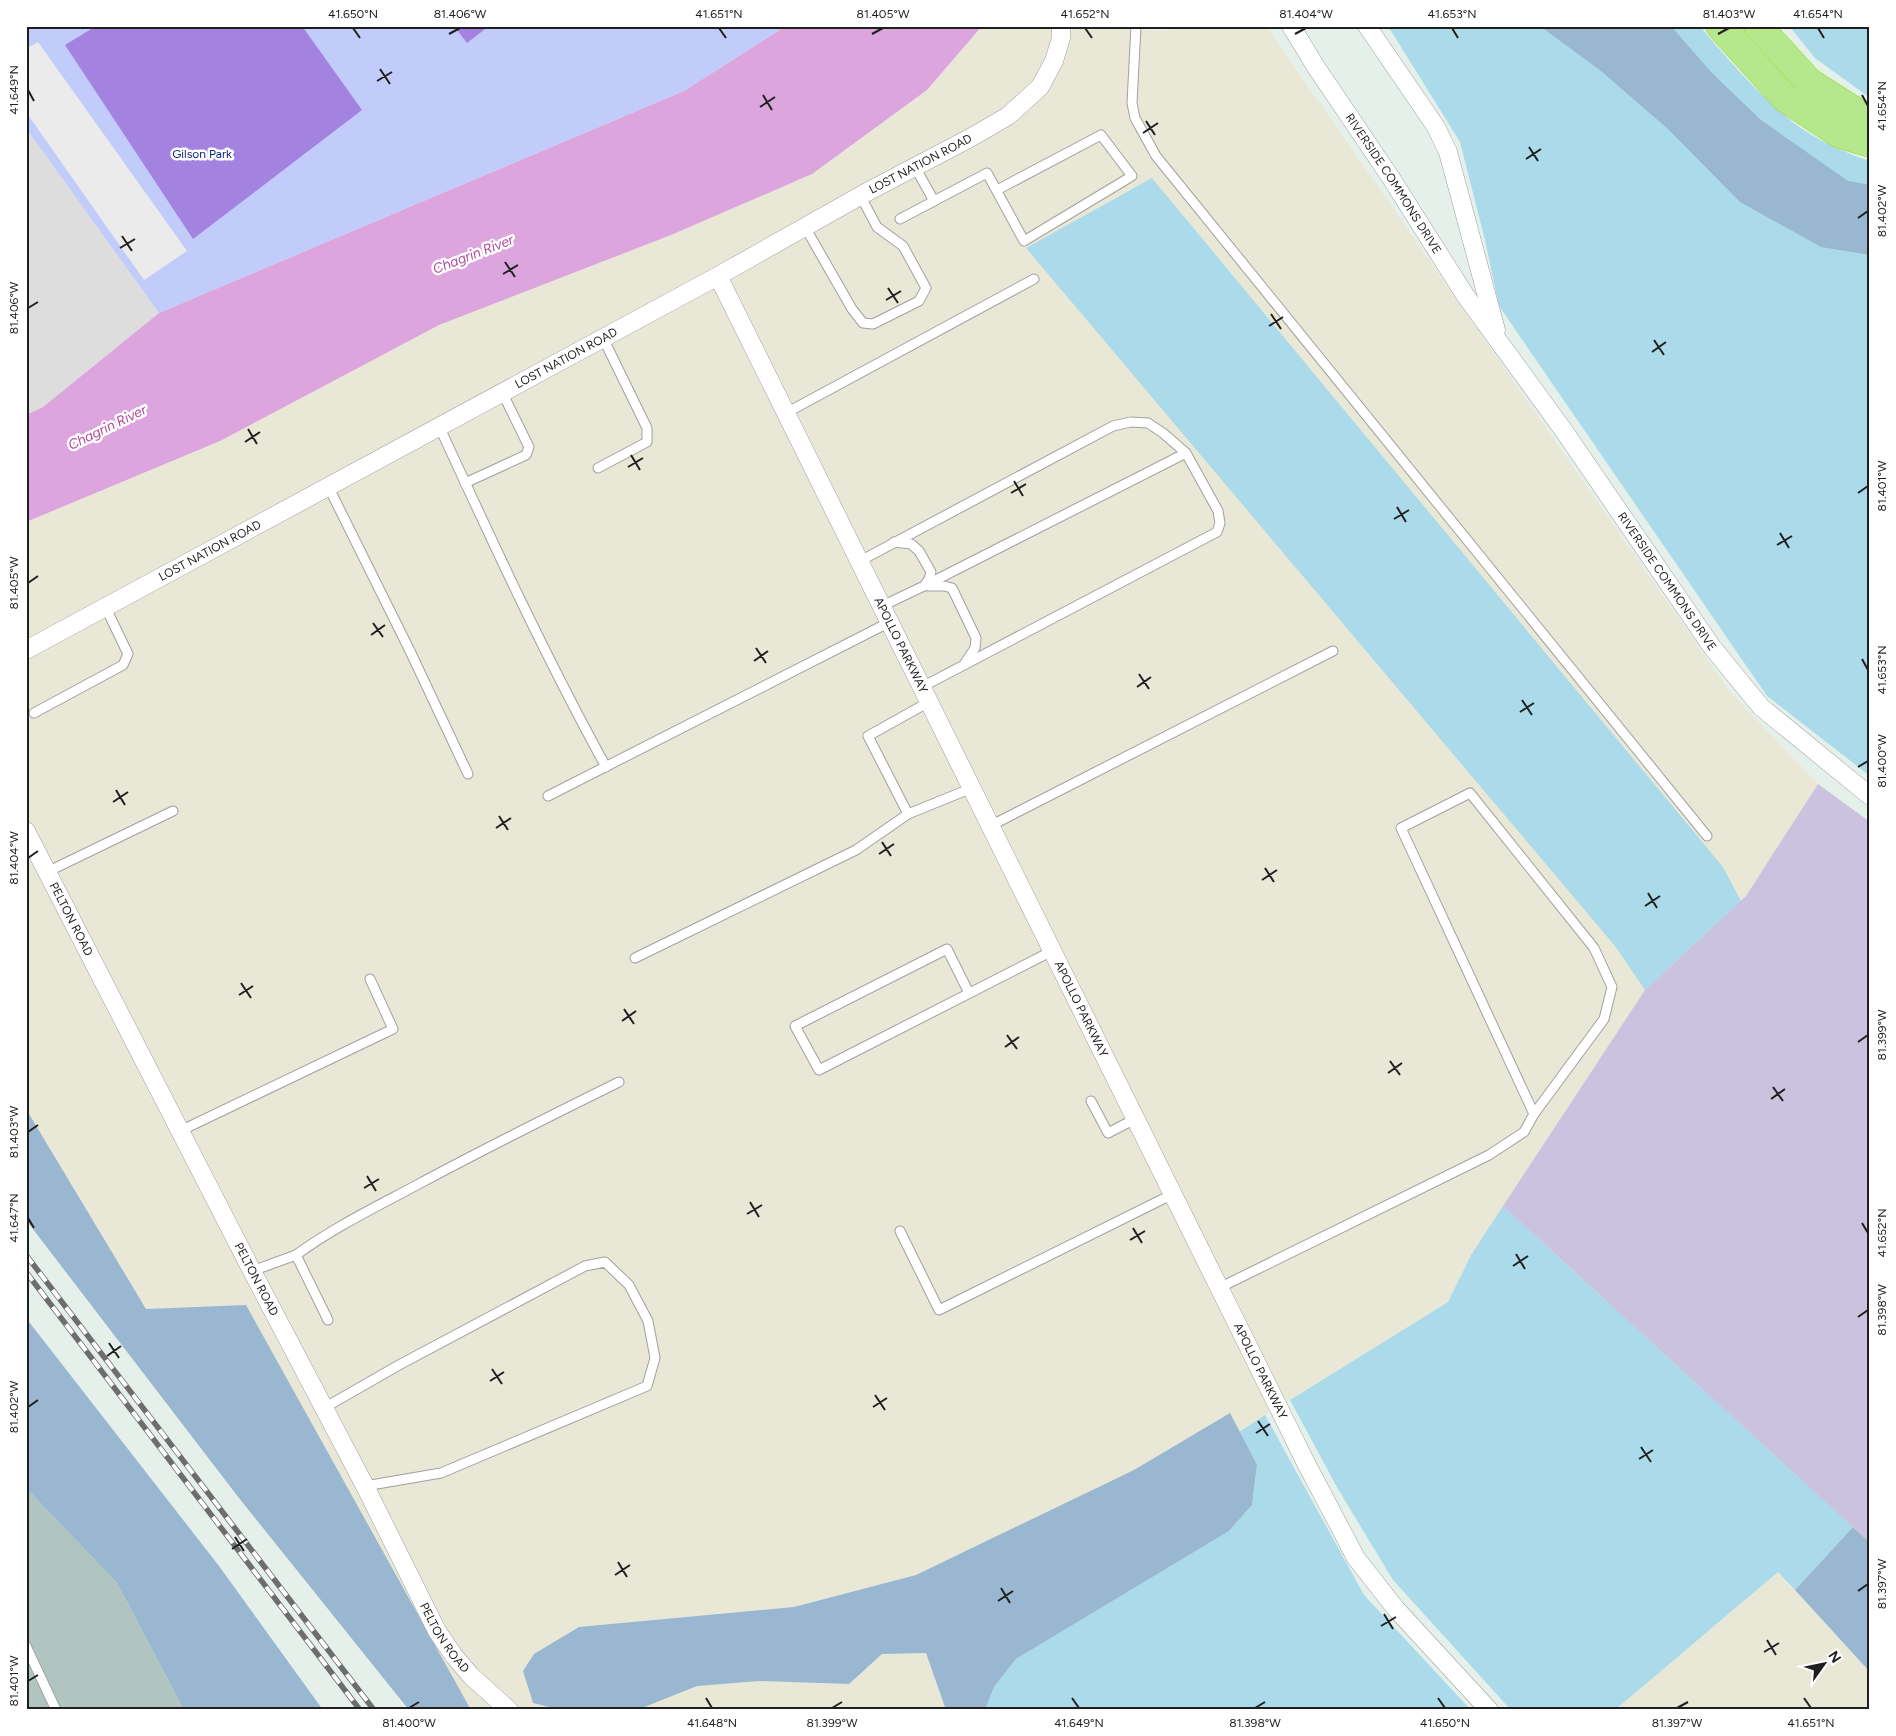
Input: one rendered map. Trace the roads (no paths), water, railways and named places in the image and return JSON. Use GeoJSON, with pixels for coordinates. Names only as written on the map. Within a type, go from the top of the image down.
{"type":"FeatureCollection","features":[{"type":"Feature","properties":{"kind":"highway"},"geometry":{"type":"LineString","coordinates":[[1720,26],[1785,98],[1840,134],[1870,143]]}},
{"type":"Feature","properties":{"kind":"highway"},"geometry":{"type":"LineString","coordinates":[[1758,26],[1808,82],[1870,121]]}},
{"type":"Feature","properties":{"kind":"street","name":"LOST NATION ROAD"},"geometry":{"type":"LineString","coordinates":[[26,650],[718,276],[860,195],[970,138],[1008,116],[1040,87],[1054,61],[1061,38],[1061,26]]}},
{"type":"Feature","properties":{"kind":"street","name":"RIVERSIDE COMMONS DRIVE"},"geometry":{"type":"LineString","coordinates":[[1291,26],[1316,67],[1391,178],[1465,296],[1498,338],[1564,431],[1712,647],[1761,708],[1870,796]]}},
{"type":"Feature","properties":{"kind":"street","name":"RIVERSIDE COMMONS DRIVE"},"geometry":{"type":"LineString","coordinates":[[1368,26],[1436,127],[1448,152],[1498,338]]}},
{"type":"Feature","properties":{"kind":"street","name":"APOLLO PARKWAY"},"geometry":{"type":"LineString","coordinates":[[718,276],[1306,1463],[1356,1558],[1396,1609],[1489,1710]]}},
{"type":"Feature","properties":{"kind":"street","name":"PELTON ROAD"},"geometry":{"type":"LineString","coordinates":[[26,831],[365,1486],[437,1631],[454,1656],[471,1676],[509,1710]]}},
{"type":"Feature","properties":{"kind":"lane"},"geometry":{"type":"LineString","coordinates":[[1136,26],[1132,103],[1135,118],[1156,156],[1707,836]]}},
{"type":"Feature","properties":{"kind":"lane"},"geometry":{"type":"LineString","coordinates":[[900,219],[987,173],[996,190],[1024,240],[1132,176],[1101,135],[996,190]]}},
{"type":"Feature","properties":{"kind":"lane"},"geometry":{"type":"LineString","coordinates":[[915,166],[934,201]]}},
{"type":"Feature","properties":{"kind":"lane"},"geometry":{"type":"LineString","coordinates":[[805,227],[852,309],[863,323],[873,324],[919,301],[926,288],[903,246],[877,227],[860,195]]}},
{"type":"Feature","properties":{"kind":"lane"},"geometry":{"type":"LineString","coordinates":[[786,413],[1034,279]]}},
{"type":"Feature","properties":{"kind":"lane"},"geometry":{"type":"LineString","coordinates":[[598,468],[647,442],[647,428],[603,338]]}},
{"type":"Feature","properties":{"kind":"lane"},"geometry":{"type":"LineString","coordinates":[[465,483],[526,454],[529,447],[502,392]]}},
{"type":"Feature","properties":{"kind":"lane"},"geometry":{"type":"LineString","coordinates":[[860,561],[1113,426],[1132,422],[1148,423],[1186,453],[1218,511],[1220,523],[1217,532],[964,665],[868,736],[908,814]]}},
{"type":"Feature","properties":{"kind":"lane"},"geometry":{"type":"LineString","coordinates":[[438,426],[568,697],[606,767]]}},
{"type":"Feature","properties":{"kind":"lane"},"geometry":{"type":"LineString","coordinates":[[882,606],[1186,453]]}},
{"type":"Feature","properties":{"kind":"lane"},"geometry":{"type":"LineString","coordinates":[[328,486],[410,651],[468,774]]}},
{"type":"Feature","properties":{"kind":"lane"},"geometry":{"type":"LineString","coordinates":[[894,542],[911,544],[919,551],[931,572],[924,586]]}},
{"type":"Feature","properties":{"kind":"lane"},"geometry":{"type":"LineString","coordinates":[[924,586],[952,588],[976,638],[975,648],[964,665]]}},
{"type":"Feature","properties":{"kind":"lane"},"geometry":{"type":"LineString","coordinates":[[34,713],[123,665],[128,654],[105,606]]}},
{"type":"Feature","properties":{"kind":"lane"},"geometry":{"type":"LineString","coordinates":[[548,796],[890,622]]}},
{"type":"Feature","properties":{"kind":"lane"},"geometry":{"type":"LineString","coordinates":[[990,826],[1333,651]]}},
{"type":"Feature","properties":{"kind":"lane"},"geometry":{"type":"LineString","coordinates":[[635,958],[856,850],[908,814],[972,788]]}},
{"type":"Feature","properties":{"kind":"lane"},"geometry":{"type":"LineString","coordinates":[[1219,1288],[1489,1155],[1524,1132],[1534,1114],[1604,1018],[1612,987],[1594,948],[1470,793],[1401,828],[1534,1114]]}},
{"type":"Feature","properties":{"kind":"lane"},"geometry":{"type":"LineString","coordinates":[[48,872],[173,810]]}},
{"type":"Feature","properties":{"kind":"lane"},"geometry":{"type":"LineString","coordinates":[[969,993],[947,949],[795,1026],[819,1070],[969,993],[1052,950]]}},
{"type":"Feature","properties":{"kind":"lane"},"geometry":{"type":"LineString","coordinates":[[180,1131],[394,1029],[370,979]]}},
{"type":"Feature","properties":{"kind":"lane"},"geometry":{"type":"LineString","coordinates":[[252,1270],[296,1255],[320,1237],[376,1206],[619,1082]]}},
{"type":"Feature","properties":{"kind":"lane"},"geometry":{"type":"LineString","coordinates":[[1091,1101],[1108,1133],[1135,1119]]}},
{"type":"Feature","properties":{"kind":"lane"},"geometry":{"type":"LineString","coordinates":[[900,1231],[939,1310],[1173,1194]]}},
{"type":"Feature","properties":{"kind":"lane"},"geometry":{"type":"LineString","coordinates":[[296,1255],[328,1320]]}},
{"type":"Feature","properties":{"kind":"lane"},"geometry":{"type":"LineString","coordinates":[[324,1408],[399,1365],[585,1266],[605,1262],[629,1285],[648,1320],[655,1358],[647,1386],[441,1473],[365,1486]]}},
{"type":"Feature","properties":{"kind":"lane"},"geometry":{"type":"LineString","coordinates":[[26,1646],[56,1710]]}},
{"type":"Feature","properties":{"kind":"water","name":"Chagrin River"},"geometry":{"type":"Polygon","coordinates":[[[786,26],[982,26],[927,90],[812,174],[671,235],[439,325],[220,441],[26,522],[26,415],[43,407],[159,313],[684,91],[786,26]]]}},
{"type":"Feature","properties":{"kind":"railway"},"geometry":{"type":"LineString","coordinates":[[26,1255],[374,1710]]}},
{"type":"Feature","properties":{"kind":"railway"},"geometry":{"type":"LineString","coordinates":[[26,1272],[360,1710]]}},
{"type":"Feature","properties":{"kind":"park label","name":"Gilson Park"},"geometry":{"type":"Point","coordinates":[202,154]}}]}
